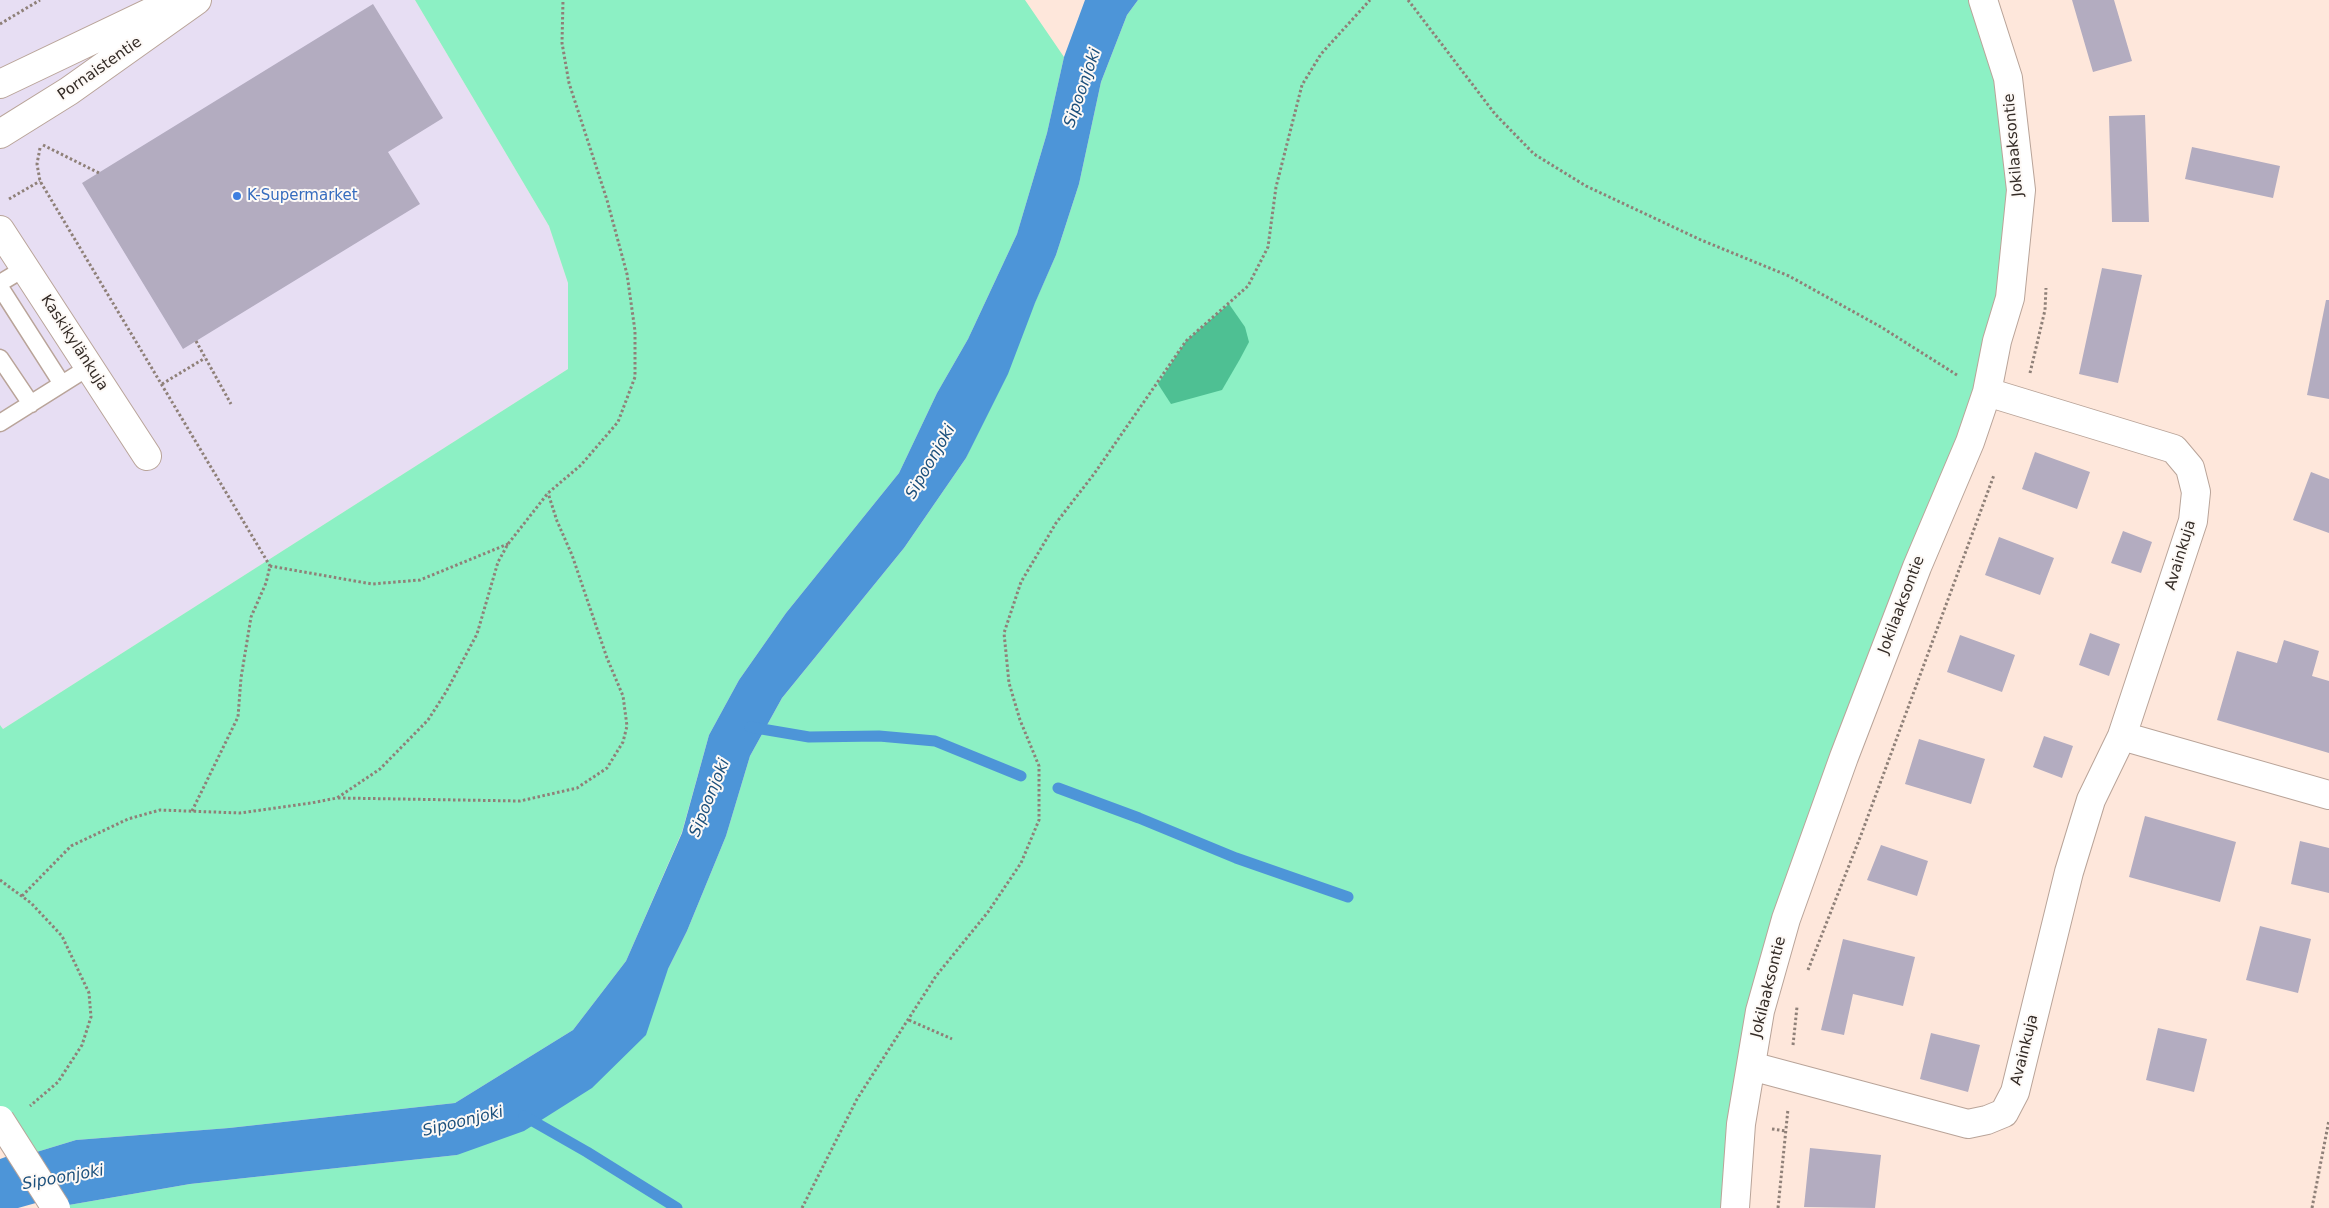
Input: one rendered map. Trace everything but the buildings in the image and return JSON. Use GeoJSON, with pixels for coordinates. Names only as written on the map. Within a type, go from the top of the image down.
{"type":"FeatureCollection","features":[{"type":"Feature","properties":{"kind":"street","name":"Pornaistentie"},"geometry":{"type":"LineString","coordinates":[[0,84],[176,0]]}},
{"type":"Feature","properties":{"kind":"street","name":"Pornaistentie"},"geometry":{"type":"LineString","coordinates":[[0,134],[69,91],[197,0]]}},
{"type":"Feature","properties":{"kind":"street","name":"Jokilaaksontie"},"geometry":{"type":"LineString","coordinates":[[1735,1208],[1741,1124],[1760,1011],[1786,920],[1844,757],[1920,558],[1970,442],[1987,392],[2010,298],[2021,190],[2008,78],[1983,0]]}},
{"type":"Feature","properties":{"kind":"street","name":"Kaskikylänkuja"},"geometry":{"type":"LineString","coordinates":[[0,230],[147,456]]}},
{"type":"Feature","properties":{"kind":"street","name":"Avainkuja"},"geometry":{"type":"LineString","coordinates":[[1751,1066],[1968,1124],[1987,1120],[2004,1112],[2015,1092],[2069,872],[2091,800],[2122,736],[2193,521],[2196,492],[2190,468],[2174,449],[1987,392]]}},
{"type":"Feature","properties":{"kind":"street"},"geometry":{"type":"LineString","coordinates":[[2122,736],[2329,795]]}},
{"type":"Feature","properties":{"kind":"street"},"geometry":{"type":"LineString","coordinates":[[11,1116],[56,1208]]}},
{"type":"Feature","properties":{"kind":"lane"},"geometry":{"type":"LineString","coordinates":[[0,283],[25,268]]}},
{"type":"Feature","properties":{"kind":"lane"},"geometry":{"type":"LineString","coordinates":[[0,287],[62,384]]}},
{"type":"Feature","properties":{"kind":"lane"},"geometry":{"type":"LineString","coordinates":[[0,358],[31,404]]}},
{"type":"Feature","properties":{"kind":"lane"},"geometry":{"type":"LineString","coordinates":[[0,423],[89,367]]}},
{"type":"Feature","properties":{"kind":"path"},"geometry":{"type":"LineString","coordinates":[[0,24],[40,0]]}},
{"type":"Feature","properties":{"kind":"path"},"geometry":{"type":"LineString","coordinates":[[337,798],[380,769],[428,720],[477,634],[498,562],[508,544],[548,493],[581,466],[618,422],[635,377],[635,331],[627,274],[607,200],[568,83],[562,43],[563,0]]}},
{"type":"Feature","properties":{"kind":"path"},"geometry":{"type":"LineString","coordinates":[[802,1208],[857,1099],[936,976],[988,912],[1020,863],[1039,820],[1039,766],[1020,720],[1009,683],[1004,633],[1021,582],[1056,523],[1094,474],[1186,341],[1248,286],[1268,247],[1276,187],[1302,85],[1321,54],[1370,0]]}},
{"type":"Feature","properties":{"kind":"path"},"geometry":{"type":"LineString","coordinates":[[1408,0],[1495,114],[1534,154],[1586,186],[1701,240],[1789,276],[1881,327],[1960,377],[1963,369]]}},
{"type":"Feature","properties":{"kind":"path"},"geometry":{"type":"LineString","coordinates":[[99,172],[40,144],[37,164],[40,181],[270,566],[266,583],[251,617],[241,678],[238,717],[192,812]]}},
{"type":"Feature","properties":{"kind":"path"},"geometry":{"type":"LineString","coordinates":[[8,200],[40,181]]}},
{"type":"Feature","properties":{"kind":"path"},"geometry":{"type":"LineString","coordinates":[[196,341],[231,404]]}},
{"type":"Feature","properties":{"kind":"path"},"geometry":{"type":"LineString","coordinates":[[162,384],[205,358]]}},
{"type":"Feature","properties":{"kind":"path"},"geometry":{"type":"LineString","coordinates":[[1805,976],[1864,825],[1995,473]]}},
{"type":"Feature","properties":{"kind":"path"},"geometry":{"type":"LineString","coordinates":[[22,896],[71,846],[128,819],[160,810],[240,813],[337,798],[520,802],[577,788],[607,768],[623,742],[627,726],[622,696],[548,493]]}},
{"type":"Feature","properties":{"kind":"path"},"geometry":{"type":"LineString","coordinates":[[270,566],[372,584],[420,580],[508,544]]}},
{"type":"Feature","properties":{"kind":"path"},"geometry":{"type":"LineString","coordinates":[[0,880],[22,896],[62,936],[89,993],[91,1017],[82,1044],[58,1082],[11,1116]]}},
{"type":"Feature","properties":{"kind":"path"},"geometry":{"type":"LineString","coordinates":[[1778,1208],[1798,1002]]}},
{"type":"Feature","properties":{"kind":"path"},"geometry":{"type":"LineString","coordinates":[[1760,1011],[1796,1018]]}},
{"type":"Feature","properties":{"kind":"path"},"geometry":{"type":"LineString","coordinates":[[909,1020],[952,1038]]}},
{"type":"Feature","properties":{"kind":"path"},"geometry":{"type":"LineString","coordinates":[[2312,1208],[2329,1120]]}},
{"type":"Feature","properties":{"kind":"shaded area"},"geometry":{"type":"Polygon","coordinates":[[[0,0],[415,0],[549,226],[568,283],[568,369],[3,729],[0,725],[0,0]]]}},
{"type":"Feature","properties":{"kind":"green space"},"geometry":{"type":"Polygon","coordinates":[[[415,0],[1025,0],[1064,57],[1047,133],[1017,234],[968,339],[937,393],[899,473],[786,613],[739,680],[709,735],[682,832],[626,961],[573,1030],[455,1103],[229,1128],[76,1140],[30,1154],[0,1107],[0,725],[3,729],[568,369],[568,283],[549,226],[415,0]]]}},
{"type":"Feature","properties":{"kind":"green space"},"geometry":{"type":"Polygon","coordinates":[[[1138,0],[1983,0],[2008,78],[2010,298],[1786,919],[1735,1208],[64,1208],[63,1206],[190,1184],[457,1155],[668,969],[687,931],[726,836],[750,756],[782,698],[904,548],[966,458],[1056,255],[1079,184],[1101,82],[1127,15],[1138,0]]]}},
{"type":"Feature","properties":{"kind":"green space"},"geometry":{"type":"Polygon","coordinates":[[[1229,304],[1245,327],[1249,342],[1240,359],[1222,390],[1171,404],[1158,384],[1186,341],[1229,304]]]}},
{"type":"Feature","properties":{"kind":"water","name":"Sipoonjoki"},"geometry":{"type":"Polygon","coordinates":[[[1085,0],[1138,0],[1127,15],[1101,82],[1079,184],[1056,255],[1035,303],[1008,374],[966,458],[904,548],[782,698],[750,756],[726,836],[687,931],[668,969],[646,1035],[592,1088],[524,1131],[457,1155],[190,1184],[63,1206],[30,1154],[76,1140],[229,1128],[455,1103],[573,1030],[626,961],[682,833],[709,735],[739,680],[786,613],[899,473],[937,393],[968,339],[1017,234],[1047,133],[1064,57],[1085,0]]]}},
{"type":"Feature","properties":{"kind":"water"},"geometry":{"type":"Polygon","coordinates":[[[14,1154],[43,1201],[18,1208],[0,1208],[0,1159],[14,1154]]]}},
{"type":"Feature","properties":{"kind":"waterway"},"geometry":{"type":"LineString","coordinates":[[750,727],[809,737],[879,736],[935,741],[1021,776]]}},
{"type":"Feature","properties":{"kind":"waterway"},"geometry":{"type":"LineString","coordinates":[[1058,788],[1139,818],[1236,858],[1348,897]]}},
{"type":"Feature","properties":{"kind":"waterway"},"geometry":{"type":"LineString","coordinates":[[524,1116],[587,1152],[677,1208]]}},
{"type":"Feature","properties":{"kind":"place","name":"K-Supermarket"},"geometry":{"type":"Point","coordinates":[237,196]}}]}
